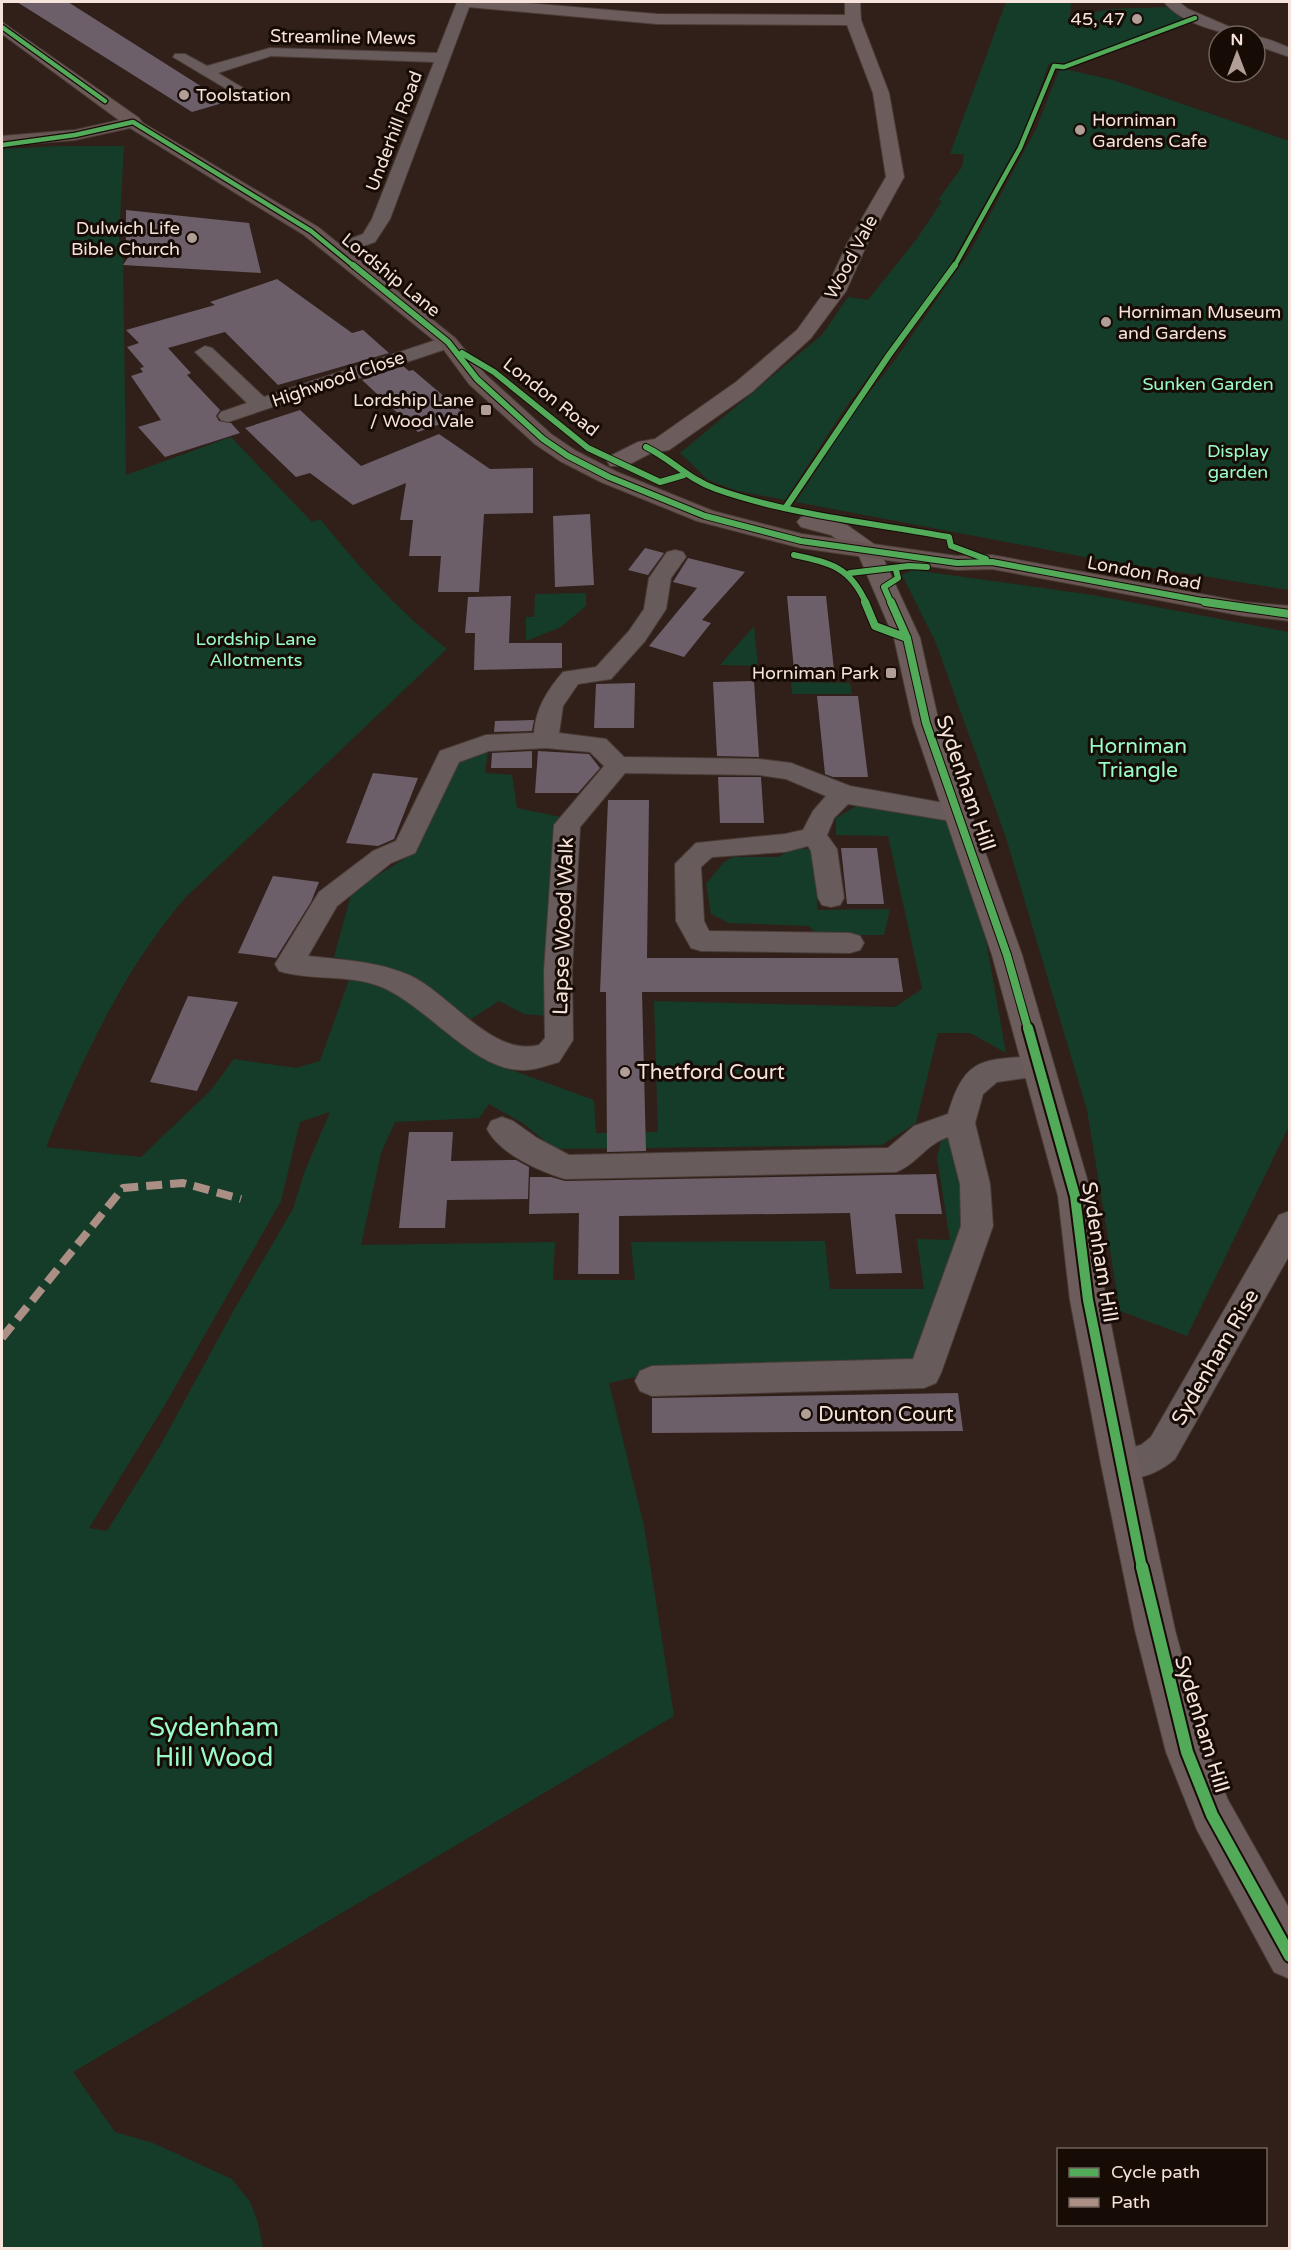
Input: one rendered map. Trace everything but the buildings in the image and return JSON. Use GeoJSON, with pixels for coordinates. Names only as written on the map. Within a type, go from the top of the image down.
{"type":"FeatureCollection","features":[{"type":"Feature","properties":{"kind":"highway"},"geometry":{"type":"LineString","coordinates":[[2,141],[75,135],[133,122]]}},
{"type":"Feature","properties":{"kind":"highway","name":"Lordship Lane"},"geometry":{"type":"LineString","coordinates":[[133,122],[311,231],[452,346]]}},
{"type":"Feature","properties":{"kind":"highway","name":"London Road"},"geometry":{"type":"LineString","coordinates":[[452,346],[494,372],[613,469],[705,516],[816,544],[957,563],[992,562],[1244,609],[1290,614]]}},
{"type":"Feature","properties":{"kind":"highway","name":"London Road"},"geometry":{"type":"LineString","coordinates":[[613,469],[641,473],[708,499],[808,522],[896,534],[960,548],[992,562]]}},
{"type":"Feature","properties":{"kind":"main road","name":"Lordship Lane"},"geometry":{"type":"LineString","coordinates":[[2,27],[133,122]]}},
{"type":"Feature","properties":{"kind":"street"},"geometry":{"type":"LineString","coordinates":[[466,2],[657,19],[853,11]]}},
{"type":"Feature","properties":{"kind":"street","name":"Underhill Road"},"geometry":{"type":"LineString","coordinates":[[334,251],[369,238],[381,219],[466,2]]}},
{"type":"Feature","properties":{"kind":"street"},"geometry":{"type":"LineString","coordinates":[[1171,2],[1183,12],[1214,24]]}},
{"type":"Feature","properties":{"kind":"street","name":"Wood Vale"},"geometry":{"type":"LineString","coordinates":[[613,469],[645,447],[661,445],[744,387],[804,334],[836,291],[857,244],[895,177],[881,93],[853,11]]}},
{"type":"Feature","properties":{"kind":"street"},"geometry":{"type":"LineString","coordinates":[[1267,44],[1289,52]]}},
{"type":"Feature","properties":{"kind":"street","name":"Streamline Mews"},"geometry":{"type":"LineString","coordinates":[[207,71],[270,52],[444,58]]}},
{"type":"Feature","properties":{"kind":"street"},"geometry":{"type":"LineString","coordinates":[[180,57],[245,94]]}},
{"type":"Feature","properties":{"kind":"street","name":"Highwood Close"},"geometry":{"type":"LineString","coordinates":[[228,416],[452,346]]}},
{"type":"Feature","properties":{"kind":"street"},"geometry":{"type":"LineString","coordinates":[[205,352],[260,405]]}},
{"type":"Feature","properties":{"kind":"street","name":"Wood Vale"},"geometry":{"type":"LineString","coordinates":[[641,473],[658,453],[661,445]]}},
{"type":"Feature","properties":{"kind":"street","name":"Sydenham Hill"},"geometry":{"type":"LineString","coordinates":[[808,522],[840,530],[869,552],[907,638],[926,723],[1007,955],[1075,1196],[1088,1299],[1120,1464],[1155,1630],[1187,1752],[1212,1815],[1290,1956]]}},
{"type":"Feature","properties":{"kind":"street"},"geometry":{"type":"LineString","coordinates":[[675,557],[660,578],[655,609],[637,636],[603,674],[571,677],[557,694],[547,715],[546,740],[597,745],[618,765],[759,766],[791,771],[845,794],[957,813]]}},
{"type":"Feature","properties":{"kind":"street","name":"Lapse Wood Walk"},"geometry":{"type":"LineString","coordinates":[[546,740],[486,743],[449,757],[406,847],[382,857],[328,899],[289,964],[385,977],[429,999],[457,1024],[493,1049],[519,1059],[549,1054],[559,1040],[558,971],[567,825],[618,765]]}},
{"type":"Feature","properties":{"kind":"street"},"geometry":{"type":"LineString","coordinates":[[814,836],[819,817],[829,805],[845,794]]}},
{"type":"Feature","properties":{"kind":"street"},"geometry":{"type":"LineString","coordinates":[[814,836],[825,849],[831,898]]}},
{"type":"Feature","properties":{"kind":"street"},"geometry":{"type":"LineString","coordinates":[[814,836],[785,843],[705,849],[688,864],[690,921],[701,941],[850,943]]}},
{"type":"Feature","properties":{"kind":"street"},"geometry":{"type":"LineString","coordinates":[[652,1381],[924,1373],[977,1226],[975,1184],[960,1123],[970,1089],[989,1071],[1038,1067]]}},
{"type":"Feature","properties":{"kind":"street"},"geometry":{"type":"LineString","coordinates":[[502,1130],[526,1147],[565,1167],[764,1164],[896,1160],[912,1142],[935,1127],[960,1123]]}},
{"type":"Feature","properties":{"kind":"street","name":"Sydenham Rise"},"geometry":{"type":"LineString","coordinates":[[1120,1464],[1149,1460],[1163,1448],[1290,1224]]}},
{"type":"Feature","properties":{"kind":"green space"},"geometry":{"type":"Polygon","coordinates":[[[1006,2],[1071,2],[1070,17],[1110,9],[1168,7],[1191,17],[1069,63],[1049,64],[1022,137],[948,269],[844,410],[785,500],[738,491],[708,480],[680,453],[822,335],[848,297],[868,300],[916,240],[942,201],[938,200],[962,167],[964,154],[950,154],[1006,2]]]}},
{"type":"Feature","properties":{"kind":"green space","name":"Horniman Museum and Gardens"},"geometry":{"type":"Polygon","coordinates":[[[1060,68],[1113,80],[1289,141],[1289,590],[1085,557],[796,502],[854,412],[895,360],[971,250],[1036,129],[1060,68]]]}},
{"type":"Feature","properties":{"kind":"green space"},"geometry":{"type":"Polygon","coordinates":[[[124,146],[119,238],[123,251],[126,475],[231,437],[312,522],[320,519],[380,588],[447,649],[185,898],[142,955],[123,985],[89,1049],[46,1147],[141,1157],[210,1091],[234,1059],[296,1068],[320,1061],[349,980],[386,985],[441,1018],[495,1064],[594,1100],[596,1133],[658,1132],[654,1001],[895,1007],[922,989],[888,836],[836,835],[836,818],[858,805],[945,817],[951,825],[986,941],[1006,1053],[970,1033],[938,1033],[916,1123],[882,1145],[555,1149],[524,1124],[489,1104],[479,1118],[395,1122],[381,1153],[361,1245],[555,1242],[553,1280],[635,1280],[631,1242],[825,1241],[830,1289],[924,1289],[917,1239],[950,1240],[937,1157],[942,1137],[950,1135],[969,1228],[916,1364],[662,1371],[609,1383],[644,1526],[674,1716],[73,2072],[115,2132],[153,2143],[232,2179],[250,2202],[258,2223],[263,2248],[2,2248],[2,149],[124,146]],[[330,1112],[300,1122],[281,1201],[166,1403],[89,1528],[107,1531],[160,1446],[235,1308],[293,1209],[304,1173],[330,1112]]]}},
{"type":"Feature","properties":{"kind":"green space","name":"Horniman Triangle"},"geometry":{"type":"Polygon","coordinates":[[[913,570],[1093,595],[1289,632],[1289,1126],[1187,1336],[1120,1311],[1087,1110],[1006,838],[936,643],[902,575],[913,570]]]}},
{"type":"Feature","properties":{"kind":"green space"},"geometry":{"type":"Polygon","coordinates":[[[586,593],[586,606],[561,627],[526,641],[526,617],[534,617],[535,594],[586,593]]]}},
{"type":"Feature","properties":{"kind":"green space"},"geometry":{"type":"Polygon","coordinates":[[[754,626],[758,666],[720,665],[754,626]]]}},
{"type":"Feature","properties":{"kind":"green space"},"geometry":{"type":"Polygon","coordinates":[[[791,682],[850,683],[852,694],[792,694],[791,682]]]}},
{"type":"Feature","properties":{"kind":"green space"},"geometry":{"type":"Polygon","coordinates":[[[488,750],[485,773],[512,775],[517,808],[561,817],[546,1016],[524,1014],[499,1001],[471,1019],[424,987],[377,966],[334,957],[352,891],[414,853],[432,769],[488,750]]]}},
{"type":"Feature","properties":{"kind":"green space"},"geometry":{"type":"Polygon","coordinates":[[[795,848],[817,850],[817,910],[890,909],[884,935],[817,935],[809,926],[729,923],[711,914],[706,884],[724,862],[733,857],[778,857],[795,848]]]}},
{"type":"Feature","properties":{"kind":"marked path"},"geometry":{"type":"LineString","coordinates":[[2,1338],[123,1188],[157,1183],[183,1183],[208,1188],[241,1199]]}},
{"type":"Feature","properties":{"kind":"cycle path"},"geometry":{"type":"LineString","coordinates":[[786,507],[889,355],[945,282],[966,248],[1020,148],[1054,66],[1064,67],[1195,18]]}},
{"type":"Feature","properties":{"kind":"cycle path"},"geometry":{"type":"LineString","coordinates":[[2,27],[105,101]]}},
{"type":"Feature","properties":{"kind":"cycle path"},"geometry":{"type":"LineString","coordinates":[[2,145],[16,141],[75,135],[133,122],[311,231],[448,342],[477,379],[543,439],[568,456],[609,477],[705,516],[801,541],[957,563],[992,562],[1244,609],[1290,614]]}},
{"type":"Feature","properties":{"kind":"cycle path"},"geometry":{"type":"LineString","coordinates":[[462,353],[494,372],[588,448],[660,482],[684,475]]}},
{"type":"Feature","properties":{"kind":"cycle path"},"geometry":{"type":"LineString","coordinates":[[646,447],[664,456],[684,475],[716,489],[786,507],[949,537],[951,546],[986,559]]}},
{"type":"Feature","properties":{"kind":"cycle path"},"geometry":{"type":"LineString","coordinates":[[794,555],[828,563],[848,574],[862,593],[875,626],[907,638]]}},
{"type":"Feature","properties":{"kind":"cycle path"},"geometry":{"type":"LineString","coordinates":[[850,573],[909,566],[927,567]]}},
{"type":"Feature","properties":{"kind":"cycle path"},"geometry":{"type":"LineString","coordinates":[[896,570],[898,578],[884,587],[907,638],[926,723],[1007,955],[1075,1196],[1088,1300],[1120,1464],[1155,1630],[1187,1752],[1212,1815],[1290,1956]]}},
{"type":"Feature","properties":{"kind":"place","name":"45, 47"},"geometry":{"type":"Point","coordinates":[1137,19]}},
{"type":"Feature","properties":{"kind":"place","name":"Toolstation"},"geometry":{"type":"Point","coordinates":[184,95]}},
{"type":"Feature","properties":{"kind":"place","name":"Horniman Gardens Cafe"},"geometry":{"type":"Point","coordinates":[1080,130]}},
{"type":"Feature","properties":{"kind":"place","name":"Dulwich Life Bible Church"},"geometry":{"type":"Point","coordinates":[192,238]}},
{"type":"Feature","properties":{"kind":"place","name":"Horniman Museum and Gardens"},"geometry":{"type":"Point","coordinates":[1106,322]}},
{"type":"Feature","properties":{"kind":"place","name":"Lordship Lane / Wood Vale"},"geometry":{"type":"Point","coordinates":[486,410]}},
{"type":"Feature","properties":{"kind":"place","name":"Horniman Park"},"geometry":{"type":"Point","coordinates":[891,673]}},
{"type":"Feature","properties":{"kind":"place","name":"Thetford Court"},"geometry":{"type":"Point","coordinates":[625,1072]}},
{"type":"Feature","properties":{"kind":"place","name":"Dunton Court"},"geometry":{"type":"Point","coordinates":[806,1414]}},
{"type":"Feature","properties":{"kind":"park label","name":"Sunken Garden"},"geometry":{"type":"Point","coordinates":[1208,384]}},
{"type":"Feature","properties":{"kind":"park label","name":"Display garden"},"geometry":{"type":"Point","coordinates":[1238,461]}},
{"type":"Feature","properties":{"kind":"park label","name":"Lordship Lane Allotments"},"geometry":{"type":"Point","coordinates":[256,649]}},
{"type":"Feature","properties":{"kind":"park label","name":"Sydenham Hill Wood"},"geometry":{"type":"Point","coordinates":[214,1742]}}]}
